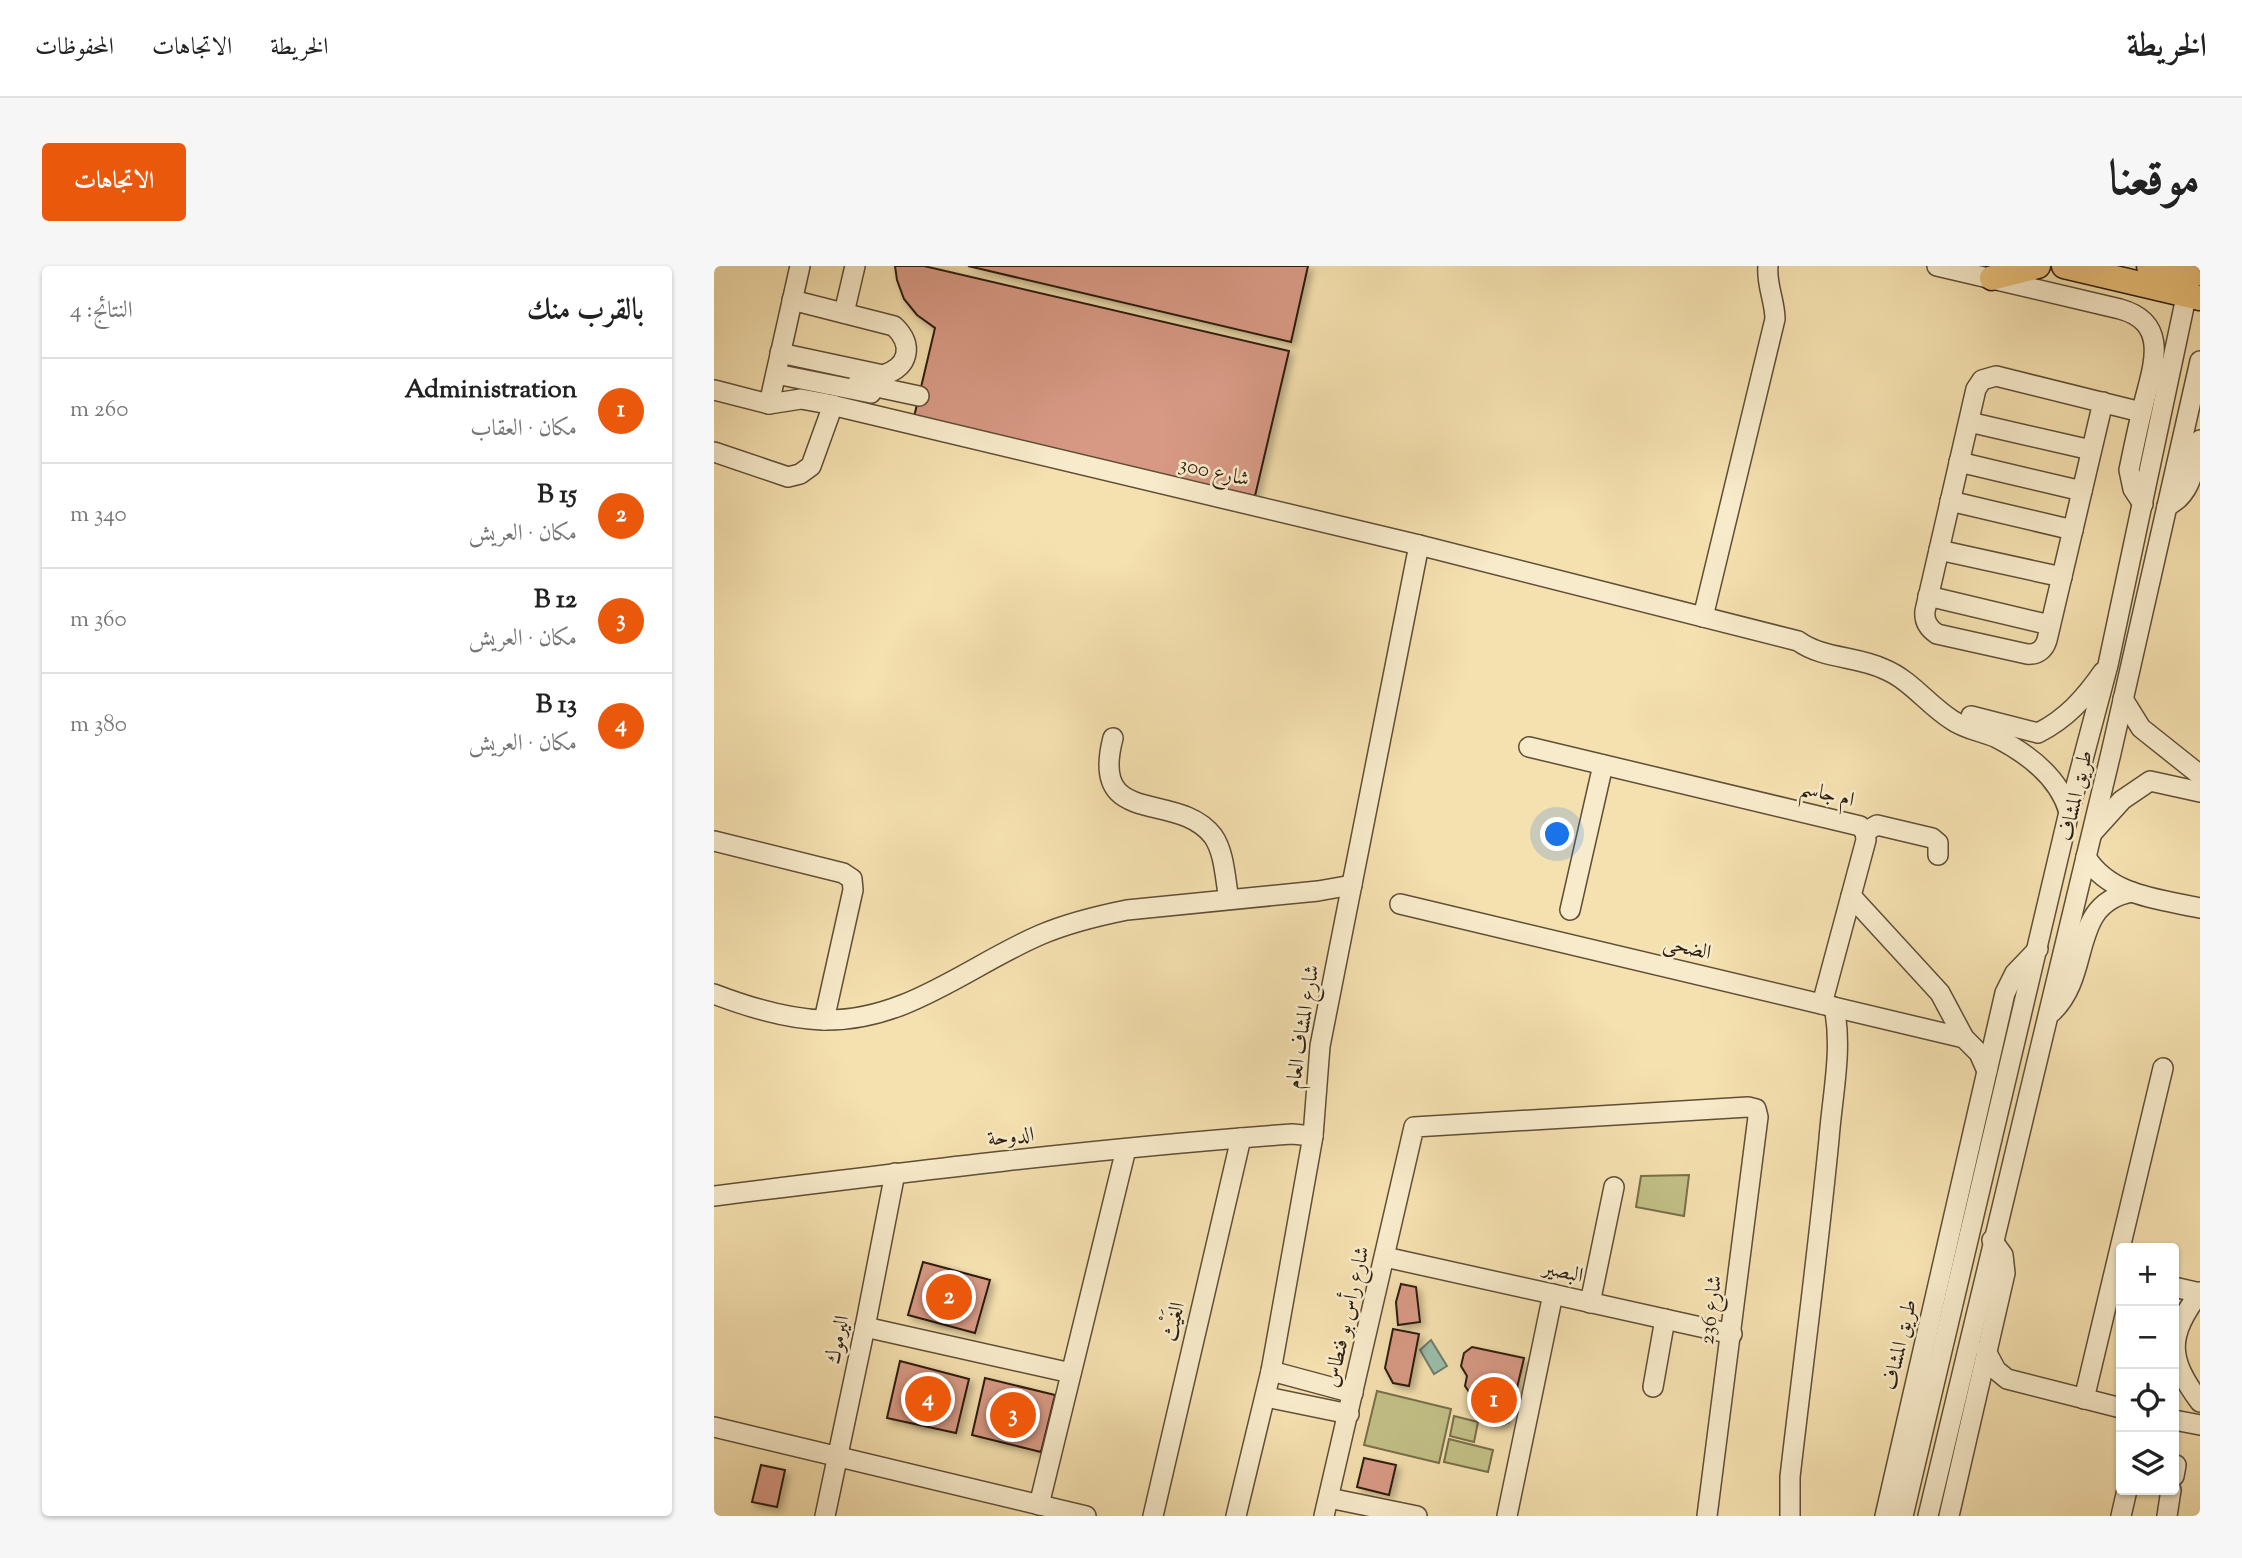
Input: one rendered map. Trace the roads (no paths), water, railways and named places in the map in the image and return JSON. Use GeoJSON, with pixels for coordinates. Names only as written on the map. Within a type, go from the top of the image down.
{"type":"FeatureCollection","features":[{"type":"Feature","properties":{"kind":"main road"},"geometry":{"type":"LineString","coordinates":[[1992,278],[2038,266]]}},
{"type":"Feature","properties":{"kind":"main road"},"geometry":{"type":"LineString","coordinates":[[2064,266],[2195,282]]}},
{"type":"Feature","properties":{"kind":"main road"},"geometry":{"type":"LineString","coordinates":[[2149,266],[2195,282]]}},
{"type":"Feature","properties":{"kind":"street"},"geometry":{"type":"LineString","coordinates":[[769,404],[800,266]]}},
{"type":"Feature","properties":{"kind":"street"},"geometry":{"type":"LineString","coordinates":[[844,313],[856,266]]}},
{"type":"Feature","properties":{"kind":"street"},"geometry":{"type":"LineString","coordinates":[[1937,266],[2120,309],[2139,317],[2152,333],[2155,354],[2129,470],[2133,489],[2143,504]]}},
{"type":"Feature","properties":{"kind":"street"},"geometry":{"type":"LineString","coordinates":[[1703,617],[1774,319],[1770,272]]}},
{"type":"Feature","properties":{"kind":"street","name":"طريق المشاف"},"geometry":{"type":"LineString","coordinates":[[1903,1516],[2069,813],[2108,665],[2195,282]]}},
{"type":"Feature","properties":{"kind":"street"},"geometry":{"type":"LineString","coordinates":[[778,364],[883,375],[894,372],[902,365],[906,355],[902,334],[894,326],[792,300]]}},
{"type":"Feature","properties":{"kind":"street","name":"طريق المشاف"},"geometry":{"type":"LineString","coordinates":[[1928,1516],[2123,699],[2200,362]]}},
{"type":"Feature","properties":{"kind":"street"},"geometry":{"type":"LineString","coordinates":[[778,364],[918,400]]}},
{"type":"Feature","properties":{"kind":"street"},"geometry":{"type":"LineString","coordinates":[[2103,402],[2046,645],[2039,652],[2031,654],[1937,634],[1931,630],[1925,611],[1928,596],[1976,388],[1982,380],[1991,376],[2103,402],[2141,412]]}},
{"type":"Feature","properties":{"kind":"street","name":"شارع 300"},"geometry":{"type":"LineString","coordinates":[[714,390],[769,404],[801,399],[833,405],[1419,545],[1798,641]]}},
{"type":"Feature","properties":{"kind":"street"},"geometry":{"type":"LineString","coordinates":[[714,452],[788,477],[800,474],[811,466],[833,405]]}},
{"type":"Feature","properties":{"kind":"street"},"geometry":{"type":"LineString","coordinates":[[1969,422],[2091,450]]}},
{"type":"Feature","properties":{"kind":"street"},"geometry":{"type":"LineString","coordinates":[[2167,506],[2179,499],[2188,488],[2200,440]]}},
{"type":"Feature","properties":{"kind":"street"},"geometry":{"type":"LineString","coordinates":[[1959,462],[2082,491]]}},
{"type":"Feature","properties":{"kind":"street"},"geometry":{"type":"LineString","coordinates":[[1950,501],[2073,530]]}},
{"type":"Feature","properties":{"kind":"street","name":"شارع المشاف العام"},"geometry":{"type":"LineString","coordinates":[[1237,1516],[1271,1371],[1313,1136],[1320,1046],[1419,545]]}},
{"type":"Feature","properties":{"kind":"street"},"geometry":{"type":"LineString","coordinates":[[1939,550],[2062,577]]}},
{"type":"Feature","properties":{"kind":"street"},"geometry":{"type":"LineString","coordinates":[[1928,596],[2050,625]]}},
{"type":"Feature","properties":{"kind":"street"},"geometry":{"type":"LineString","coordinates":[[1798,641],[1822,642],[1888,659],[1909,669],[1963,713],[2038,733],[2073,709],[2108,665]]}},
{"type":"Feature","properties":{"kind":"street"},"geometry":{"type":"LineString","coordinates":[[1798,641],[1814,650],[1885,669],[1904,680],[1953,721],[1965,728],[1995,737],[2048,774],[2061,792],[2069,813]]}},
{"type":"Feature","properties":{"kind":"street"},"geometry":{"type":"LineString","coordinates":[[2123,699],[2141,728],[2199,780]]}},
{"type":"Feature","properties":{"kind":"street"},"geometry":{"type":"LineString","coordinates":[[1113,738],[1107,759],[1113,785],[1122,795],[1134,802],[1191,819],[1213,836],[1220,849],[1229,899]]}},
{"type":"Feature","properties":{"kind":"street","name":"ام جاسم"},"geometry":{"type":"LineString","coordinates":[[1530,747],[1860,826],[1865,832],[1866,840],[1828,1005],[1837,1031],[1835,1066],[1822,1215],[1790,1477],[1790,1516]]}},
{"type":"Feature","properties":{"kind":"street"},"geometry":{"type":"LineString","coordinates":[[1570,910],[1603,765]]}},
{"type":"Feature","properties":{"kind":"street"},"geometry":{"type":"LineString","coordinates":[[2199,780],[2150,781],[2122,800],[2098,825],[2087,848],[2100,877],[2110,884],[2200,908]]}},
{"type":"Feature","properties":{"kind":"street"},"geometry":{"type":"LineString","coordinates":[[1865,832],[1877,825],[1931,838],[1938,844],[1938,855]]}},
{"type":"Feature","properties":{"kind":"street"},"geometry":{"type":"LineString","coordinates":[[714,841],[843,873],[852,879],[853,890],[824,1020]]}},
{"type":"Feature","properties":{"kind":"street"},"geometry":{"type":"LineString","coordinates":[[714,994],[762,1010],[824,1020],[865,1016],[917,999],[1012,949],[1068,925],[1127,910],[1318,891],[1352,885]]}},
{"type":"Feature","properties":{"kind":"street"},"geometry":{"type":"LineString","coordinates":[[2047,1017],[2063,999],[2072,983],[2094,913],[2106,901],[2132,892]]}},
{"type":"Feature","properties":{"kind":"street"},"geometry":{"type":"LineString","coordinates":[[1851,896],[1940,993],[1964,1038],[1979,1053],[1987,1071]]}},
{"type":"Feature","properties":{"kind":"street","name":"الضحى"},"geometry":{"type":"LineString","coordinates":[[1400,904],[1964,1038]]}},
{"type":"Feature","properties":{"kind":"street","name":"طريق المشاف"},"geometry":{"type":"LineString","coordinates":[[1885,1516],[2005,993],[2015,973],[2038,949]]}},
{"type":"Feature","properties":{"kind":"street"},"geometry":{"type":"LineString","coordinates":[[1964,1038],[1980,1034],[1999,1018]]}},
{"type":"Feature","properties":{"kind":"street"},"geometry":{"type":"LineString","coordinates":[[2125,1243],[2163,1068]]}},
{"type":"Feature","properties":{"kind":"street","name":"شارع 236"},"geometry":{"type":"LineString","coordinates":[[1414,1127],[1748,1107],[1756,1109],[1758,1117],[1732,1334],[1707,1516]]}},
{"type":"Feature","properties":{"kind":"street"},"geometry":{"type":"LineString","coordinates":[[1979,1109],[1990,1152]]}},
{"type":"Feature","properties":{"kind":"street","name":"شارع رأس بو فنطاس"},"geometry":{"type":"LineString","coordinates":[[1327,1507],[1414,1127]]}},
{"type":"Feature","properties":{"kind":"street","name":"الدوحة"},"geometry":{"type":"LineString","coordinates":[[714,1196],[895,1173],[1126,1149],[1292,1134],[1313,1136]]}},
{"type":"Feature","properties":{"kind":"street","name":"الغَيْث"},"geometry":{"type":"LineString","coordinates":[[1153,1516],[1241,1138]]}},
{"type":"Feature","properties":{"kind":"street"},"geometry":{"type":"LineString","coordinates":[[1040,1505],[1126,1149]]}},
{"type":"Feature","properties":{"kind":"street","name":"اليرموك"},"geometry":{"type":"LineString","coordinates":[[825,1516],[866,1327],[895,1173]]}},
{"type":"Feature","properties":{"kind":"street"},"geometry":{"type":"LineString","coordinates":[[1590,1303],[1614,1187]]}},
{"type":"Feature","properties":{"kind":"street"},"geometry":{"type":"LineString","coordinates":[[1950,1516],[2005,1273],[2003,1255],[1992,1240]]}},
{"type":"Feature","properties":{"kind":"street","name":"البصير"},"geometry":{"type":"LineString","coordinates":[[1385,1257],[1732,1334]]}},
{"type":"Feature","properties":{"kind":"street"},"geometry":{"type":"LineString","coordinates":[[2084,1399],[2116,1280]]}},
{"type":"Feature","properties":{"kind":"street"},"geometry":{"type":"LineString","coordinates":[[2179,1288],[2200,1293],[2180,1325],[2174,1353],[2183,1376],[2200,1402]]}},
{"type":"Feature","properties":{"kind":"street"},"geometry":{"type":"LineString","coordinates":[[1507,1516],[1553,1294]]}},
{"type":"Feature","properties":{"kind":"street"},"geometry":{"type":"LineString","coordinates":[[1653,1387],[1665,1319]]}},
{"type":"Feature","properties":{"kind":"street"},"geometry":{"type":"LineString","coordinates":[[866,1327],[1072,1373]]}},
{"type":"Feature","properties":{"kind":"street"},"geometry":{"type":"LineString","coordinates":[[1986,1351],[1996,1370],[2007,1379],[2116,1407]]}},
{"type":"Feature","properties":{"kind":"street"},"geometry":{"type":"LineString","coordinates":[[1271,1371],[1353,1393]]}},
{"type":"Feature","properties":{"kind":"street"},"geometry":{"type":"LineString","coordinates":[[1975,1401],[2007,1379]]}},
{"type":"Feature","properties":{"kind":"street"},"geometry":{"type":"LineString","coordinates":[[1266,1396],[1349,1414]]}},
{"type":"Feature","properties":{"kind":"street"},"geometry":{"type":"LineString","coordinates":[[2179,1421],[2200,1426]]}},
{"type":"Feature","properties":{"kind":"street"},"geometry":{"type":"LineString","coordinates":[[714,1427],[1086,1516]]}},
{"type":"Feature","properties":{"kind":"street"},"geometry":{"type":"LineString","coordinates":[[2121,1516],[2126,1495]]}},
{"type":"Feature","properties":{"kind":"street"},"geometry":{"type":"LineString","coordinates":[[2166,1516],[2170,1495]]}},
{"type":"Feature","properties":{"kind":"street"},"geometry":{"type":"LineString","coordinates":[[1327,1507],[1417,1516]]}},
{"type":"Feature","properties":{"kind":"place","name":"B 15"},"geometry":{"type":"Point","coordinates":[949,1297]}},
{"type":"Feature","properties":{"kind":"place","name":"B 13"},"geometry":{"type":"Point","coordinates":[928,1399]}},
{"type":"Feature","properties":{"kind":"place","name":"Administration"},"geometry":{"type":"Point","coordinates":[1494,1400]}},
{"type":"Feature","properties":{"kind":"place","name":"B 12"},"geometry":{"type":"Point","coordinates":[1013,1415]}}]}
